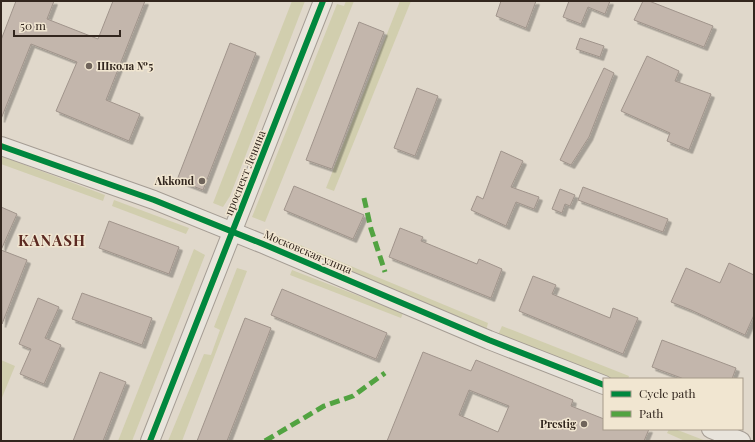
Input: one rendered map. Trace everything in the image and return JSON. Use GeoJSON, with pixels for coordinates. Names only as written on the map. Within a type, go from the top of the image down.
{"type":"FeatureCollection","features":[{"type":"Feature","properties":{"kind":"street","name":"проспект Ленина"},"geometry":{"type":"LineString","coordinates":[[150,441],[323,1]]}},
{"type":"Feature","properties":{"kind":"street","name":"Московская улица"},"geometry":{"type":"LineString","coordinates":[[1,146],[122,188],[232,231],[482,337],[603,385]]}},
{"type":"Feature","properties":{"kind":"street"},"geometry":{"type":"LineString","coordinates":[[714,430],[741,441]]}},
{"type":"Feature","properties":{"kind":"shaded area"},"geometry":{"type":"Polygon","coordinates":[[[292,1],[305,1],[230,196],[223,207],[213,203],[292,1]]]}},
{"type":"Feature","properties":{"kind":"shaded area"},"geometry":{"type":"Polygon","coordinates":[[[346,1],[354,1],[265,222],[252,217],[337,4],[344,6],[346,1]]]}},
{"type":"Feature","properties":{"kind":"shaded area"},"geometry":{"type":"Polygon","coordinates":[[[400,1],[411,1],[334,191],[326,188],[400,1]]]}},
{"type":"Feature","properties":{"kind":"shaded area"},"geometry":{"type":"Polygon","coordinates":[[[1,156],[105,195],[103,201],[1,164],[1,156]]]}},
{"type":"Feature","properties":{"kind":"shaded area"},"geometry":{"type":"Polygon","coordinates":[[[114,200],[189,228],[186,234],[112,206],[114,200]]]}},
{"type":"Feature","properties":{"kind":"shaded area"},"geometry":{"type":"Polygon","coordinates":[[[276,235],[488,323],[486,331],[272,244],[276,235]]]}},
{"type":"Feature","properties":{"kind":"shaded area"},"geometry":{"type":"Polygon","coordinates":[[[194,249],[205,255],[132,441],[118,441],[194,249]]]}},
{"type":"Feature","properties":{"kind":"shaded area"},"geometry":{"type":"Polygon","coordinates":[[[237,268],[247,271],[182,441],[168,441],[204,354],[211,355],[220,330],[214,327],[237,268]]]}},
{"type":"Feature","properties":{"kind":"shaded area"},"geometry":{"type":"Polygon","coordinates":[[[292,270],[403,313],[401,318],[290,275],[292,270]]]}},
{"type":"Feature","properties":{"kind":"shaded area"},"geometry":{"type":"Polygon","coordinates":[[[502,326],[629,376],[628,378],[606,378],[498,335],[502,326]]]}},
{"type":"Feature","properties":{"kind":"shaded area"},"geometry":{"type":"Polygon","coordinates":[[[1,360],[15,366],[1,400],[1,360]]]}},
{"type":"Feature","properties":{"kind":"shaded area"},"geometry":{"type":"Polygon","coordinates":[[[668,430],[678,430],[706,441],[685,441],[667,433],[668,430]]]}},
{"type":"Feature","properties":{"kind":"building"},"geometry":{"type":"Polygon","coordinates":[[[16,1],[54,1],[47,19],[98,39],[113,1],[145,1],[106,100],[140,114],[129,141],[56,111],[77,62],[31,44],[1,119],[1,40],[16,1]]]}},
{"type":"Feature","properties":{"kind":"building"},"geometry":{"type":"Polygon","coordinates":[[[501,1],[536,1],[526,28],[496,16],[501,1]]]}},
{"type":"Feature","properties":{"kind":"building"},"geometry":{"type":"Polygon","coordinates":[[[569,1],[610,1],[605,14],[588,7],[581,24],[563,17],[569,1]]]}},
{"type":"Feature","properties":{"kind":"building"},"geometry":{"type":"Polygon","coordinates":[[[643,1],[649,1],[713,26],[704,47],[634,20],[643,1]]]}},
{"type":"Feature","properties":{"kind":"building"},"geometry":{"type":"Polygon","coordinates":[[[359,22],[384,32],[332,169],[306,160],[359,22]]]}},
{"type":"Feature","properties":{"kind":"building"},"geometry":{"type":"Polygon","coordinates":[[[580,38],[604,46],[600,57],[576,49],[580,38]]]}},
{"type":"Feature","properties":{"kind":"building"},"geometry":{"type":"Polygon","coordinates":[[[230,43],[256,53],[203,190],[177,180],[230,43]]]}},
{"type":"Feature","properties":{"kind":"building"},"geometry":{"type":"Polygon","coordinates":[[[647,56],[679,71],[675,81],[711,94],[689,150],[667,141],[670,133],[621,111],[647,56]]]}},
{"type":"Feature","properties":{"kind":"building"},"geometry":{"type":"Polygon","coordinates":[[[604,68],[614,73],[589,137],[571,165],[560,160],[604,68]]]}},
{"type":"Feature","properties":{"kind":"building"},"geometry":{"type":"Polygon","coordinates":[[[417,88],[438,96],[415,156],[394,148],[417,88]]]}},
{"type":"Feature","properties":{"kind":"building"},"geometry":{"type":"Polygon","coordinates":[[[501,151],[523,161],[511,187],[539,197],[534,209],[516,202],[506,226],[471,210],[477,196],[483,199],[501,151]]]}},
{"type":"Feature","properties":{"kind":"building"},"geometry":{"type":"Polygon","coordinates":[[[294,186],[364,215],[353,239],[284,210],[294,186]]]}},
{"type":"Feature","properties":{"kind":"building"},"geometry":{"type":"Polygon","coordinates":[[[583,187],[668,219],[663,232],[578,200],[583,187]]]}},
{"type":"Feature","properties":{"kind":"building"},"geometry":{"type":"Polygon","coordinates":[[[560,189],[575,195],[570,206],[565,204],[562,213],[552,209],[560,189]]]}},
{"type":"Feature","properties":{"kind":"building"},"geometry":{"type":"Polygon","coordinates":[[[1,207],[17,214],[1,249],[1,207]]]}},
{"type":"Feature","properties":{"kind":"building"},"geometry":{"type":"Polygon","coordinates":[[[109,221],[179,247],[169,274],[99,248],[109,221]]]}},
{"type":"Feature","properties":{"kind":"building"},"geometry":{"type":"Polygon","coordinates":[[[400,228],[423,237],[421,241],[477,264],[479,259],[502,269],[491,298],[389,257],[400,228]]]}},
{"type":"Feature","properties":{"kind":"building"},"geometry":{"type":"Polygon","coordinates":[[[1,250],[27,260],[2,324],[1,250]]]}},
{"type":"Feature","properties":{"kind":"building"},"geometry":{"type":"Polygon","coordinates":[[[729,263],[754,275],[754,315],[745,335],[671,302],[686,268],[720,283],[729,263]]]}},
{"type":"Feature","properties":{"kind":"building"},"geometry":{"type":"Polygon","coordinates":[[[533,276],[556,285],[552,294],[610,318],[613,308],[638,318],[623,354],[519,311],[533,276]]]}},
{"type":"Feature","properties":{"kind":"building"},"geometry":{"type":"Polygon","coordinates":[[[282,289],[387,333],[376,359],[271,315],[282,289]]]}},
{"type":"Feature","properties":{"kind":"building"},"geometry":{"type":"Polygon","coordinates":[[[82,293],[152,318],[142,345],[72,319],[82,293]]]}},
{"type":"Feature","properties":{"kind":"building"},"geometry":{"type":"Polygon","coordinates":[[[38,298],[59,307],[45,338],[61,345],[44,384],[20,374],[31,349],[19,344],[38,298]]]}},
{"type":"Feature","properties":{"kind":"building"},"geometry":{"type":"Polygon","coordinates":[[[245,318],[271,328],[227,441],[197,441],[245,318]]]}},
{"type":"Feature","properties":{"kind":"building"},"geometry":{"type":"Polygon","coordinates":[[[662,340],[736,368],[732,378],[681,378],[652,367],[662,340]]]}},
{"type":"Feature","properties":{"kind":"building"},"geometry":{"type":"Polygon","coordinates":[[[423,352],[471,371],[476,360],[573,400],[571,406],[603,419],[603,430],[649,430],[644,441],[387,441],[423,352]],[[469,390],[459,415],[498,432],[509,406],[469,390]]]}},
{"type":"Feature","properties":{"kind":"building"},"geometry":{"type":"Polygon","coordinates":[[[100,372],[126,382],[103,441],[73,441],[100,372]]]}},
{"type":"Feature","properties":{"kind":"marked path"},"geometry":{"type":"LineString","coordinates":[[364,198],[371,229],[385,272]]}},
{"type":"Feature","properties":{"kind":"marked path"},"geometry":{"type":"LineString","coordinates":[[265,441],[324,406],[353,396],[385,373]]}},
{"type":"Feature","properties":{"kind":"cycle path"},"geometry":{"type":"LineString","coordinates":[[150,441],[323,1]]}},
{"type":"Feature","properties":{"kind":"cycle path"},"geometry":{"type":"LineString","coordinates":[[1,146],[154,200],[263,244],[489,340],[603,385]]}},
{"type":"Feature","properties":{"kind":"place","name":"Школа №5"},"geometry":{"type":"Point","coordinates":[89,66]}},
{"type":"Feature","properties":{"kind":"place","name":"Akkond"},"geometry":{"type":"Point","coordinates":[202,181]}},
{"type":"Feature","properties":{"kind":"place","name":"Prestig"},"geometry":{"type":"Point","coordinates":[584,424]}},
{"type":"Feature","properties":{"kind":"district","name":"KANASH"},"geometry":{"type":"Point","coordinates":[52,241]}}]}
